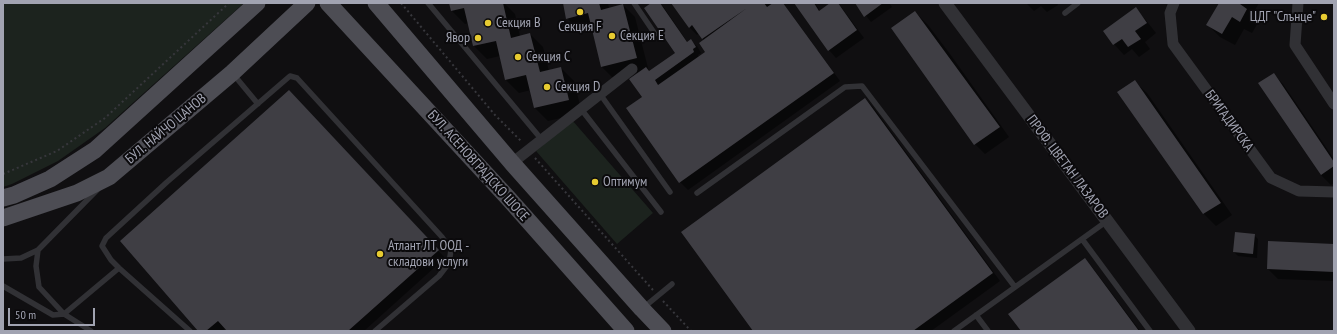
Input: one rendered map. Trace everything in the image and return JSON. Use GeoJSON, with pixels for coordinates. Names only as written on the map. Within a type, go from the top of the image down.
{"type":"FeatureCollection","features":[{"type":"Feature","properties":{"kind":"main road"},"geometry":{"type":"LineString","coordinates":[[3,198],[14,195],[50,179],[95,150],[256,3]]}},
{"type":"Feature","properties":{"kind":"main road","name":"БУЛ. НАЙЧО ЦАНОВ"},"geometry":{"type":"LineString","coordinates":[[3,218],[78,193],[109,177],[232,73],[307,3]]}},
{"type":"Feature","properties":{"kind":"main road","name":"БУЛ. АСЕНОВГРАДСКО ШОСЕ"},"geometry":{"type":"LineString","coordinates":[[328,3],[508,199],[626,331]]}},
{"type":"Feature","properties":{"kind":"main road","name":"БУЛ. АСЕНОВГРАДСКО ШОСЕ"},"geometry":{"type":"LineString","coordinates":[[376,3],[512,163],[663,331]]}},
{"type":"Feature","properties":{"kind":"street","name":"ПРОФ. ЦВЕТАН ЛАЗАРОВ"},"geometry":{"type":"LineString","coordinates":[[945,3],[1189,331]]}},
{"type":"Feature","properties":{"kind":"street","name":"БРИГАДИРСКА"},"geometry":{"type":"LineString","coordinates":[[1174,3],[1170,13],[1173,44],[1270,178],[1299,191],[1334,192]]}},
{"type":"Feature","properties":{"kind":"street"},"geometry":{"type":"LineString","coordinates":[[1298,3],[1295,45],[1334,104]]}},
{"type":"Feature","properties":{"kind":"street"},"geometry":{"type":"LineString","coordinates":[[512,163],[632,69]]}},
{"type":"Feature","properties":{"kind":"lane"},"geometry":{"type":"LineString","coordinates":[[428,3],[542,140]]}},
{"type":"Feature","properties":{"kind":"lane"},"geometry":{"type":"LineString","coordinates":[[634,3],[655,34]]}},
{"type":"Feature","properties":{"kind":"lane"},"geometry":{"type":"LineString","coordinates":[[1065,13],[1078,3]]}},
{"type":"Feature","properties":{"kind":"lane"},"geometry":{"type":"LineString","coordinates":[[232,73],[258,104]]}},
{"type":"Feature","properties":{"kind":"lane"},"geometry":{"type":"LineString","coordinates":[[190,331],[118,268],[102,246],[106,238],[167,182],[290,76],[298,78],[442,237],[451,250],[449,263],[439,276],[375,331]]}},
{"type":"Feature","properties":{"kind":"lane"},"geometry":{"type":"LineString","coordinates":[[697,193],[845,87],[862,86],[1015,287]]}},
{"type":"Feature","properties":{"kind":"lane"},"geometry":{"type":"LineString","coordinates":[[600,94],[670,192]]}},
{"type":"Feature","properties":{"kind":"lane"},"geometry":{"type":"LineString","coordinates":[[581,109],[661,212]]}},
{"type":"Feature","properties":{"kind":"lane"},"geometry":{"type":"LineString","coordinates":[[3,259],[21,258],[38,250],[77,212],[109,177]]}},
{"type":"Feature","properties":{"kind":"lane"},"geometry":{"type":"LineString","coordinates":[[954,331],[1107,221]]}},
{"type":"Feature","properties":{"kind":"lane"},"geometry":{"type":"LineString","coordinates":[[1082,239],[1150,331]]}},
{"type":"Feature","properties":{"kind":"lane"},"geometry":{"type":"LineString","coordinates":[[38,250],[36,266],[39,287],[64,314],[91,331]]}},
{"type":"Feature","properties":{"kind":"lane"},"geometry":{"type":"LineString","coordinates":[[3,286],[53,315],[64,314],[118,268]]}},
{"type":"Feature","properties":{"kind":"lane"},"geometry":{"type":"LineString","coordinates":[[642,309],[672,284]]}},
{"type":"Feature","properties":{"kind":"lane"},"geometry":{"type":"LineString","coordinates":[[976,315],[988,331]]}},
{"type":"Feature","properties":{"kind":"path"},"geometry":{"type":"LineString","coordinates":[[3,174],[57,151],[105,118],[229,3]]}},
{"type":"Feature","properties":{"kind":"path"},"geometry":{"type":"LineString","coordinates":[[401,3],[495,115],[529,150],[690,331]]}},
{"type":"Feature","properties":{"kind":"shaded area"},"geometry":{"type":"Polygon","coordinates":[[[3,3],[244,3],[105,128],[58,161],[3,187],[3,3]]]}},
{"type":"Feature","properties":{"kind":"shaded area","name":"Оптимум"},"geometry":{"type":"Polygon","coordinates":[[[572,120],[653,213],[617,244],[536,151],[572,120]]]}},
{"type":"Feature","properties":{"kind":"building"},"geometry":{"type":"Polygon","coordinates":[[[449,3],[503,3],[511,38],[530,33],[540,72],[561,67],[569,100],[534,108],[526,75],[505,80],[496,41],[473,46],[464,8],[451,11],[449,3]]]}},
{"type":"Feature","properties":{"kind":"building","name":"Секция E"},"geometry":{"type":"Polygon","coordinates":[[[563,3],[599,3],[601,10],[623,4],[637,58],[601,67],[588,13],[566,19],[563,3]]]}},
{"type":"Feature","properties":{"kind":"building"},"geometry":{"type":"Polygon","coordinates":[[[651,3],[660,3],[687,42],[691,39],[696,47],[693,49],[694,52],[655,80],[658,85],[705,52],[699,43],[747,8],[702,39],[692,25],[689,28],[671,3],[764,3],[767,7],[773,3],[783,3],[834,73],[679,183],[626,108],[642,97],[629,79],[646,67],[649,71],[675,53],[644,8],[651,3]]]}},
{"type":"Feature","properties":{"kind":"building"},"geometry":{"type":"Polygon","coordinates":[[[794,3],[814,3],[819,11],[830,3],[838,3],[857,30],[828,51],[794,3]]]}},
{"type":"Feature","properties":{"kind":"building"},"geometry":{"type":"Polygon","coordinates":[[[855,3],[883,3],[864,17],[855,3]]]}},
{"type":"Feature","properties":{"kind":"building"},"geometry":{"type":"Polygon","coordinates":[[[1219,3],[1241,3],[1240,4],[1247,9],[1240,22],[1232,17],[1222,34],[1206,25],[1219,3]]]}},
{"type":"Feature","properties":{"kind":"building"},"geometry":{"type":"Polygon","coordinates":[[[1136,7],[1147,23],[1135,31],[1141,39],[1128,47],[1122,39],[1113,45],[1103,31],[1136,7]]]}},
{"type":"Feature","properties":{"kind":"building"},"geometry":{"type":"Polygon","coordinates":[[[915,11],[1000,127],[974,145],[891,28],[915,11]]]}},
{"type":"Feature","properties":{"kind":"building"},"geometry":{"type":"Polygon","coordinates":[[[1274,73],[1334,162],[1334,166],[1321,175],[1258,83],[1274,73]]]}},
{"type":"Feature","properties":{"kind":"building"},"geometry":{"type":"Polygon","coordinates":[[[1135,80],[1221,203],[1203,214],[1117,92],[1135,80]]]}},
{"type":"Feature","properties":{"kind":"building"},"geometry":{"type":"Polygon","coordinates":[[[289,90],[439,250],[348,331],[227,331],[218,321],[206,331],[198,331],[120,241],[289,90]]]}},
{"type":"Feature","properties":{"kind":"building"},"geometry":{"type":"Polygon","coordinates":[[[865,98],[993,273],[913,331],[753,331],[681,232],[865,98]]]}},
{"type":"Feature","properties":{"kind":"building"},"geometry":{"type":"Polygon","coordinates":[[[1235,232],[1255,234],[1253,254],[1233,252],[1235,232]]]}},
{"type":"Feature","properties":{"kind":"building"},"geometry":{"type":"Polygon","coordinates":[[[1268,241],[1334,244],[1334,272],[1267,269],[1268,241]]]}},
{"type":"Feature","properties":{"kind":"building"},"geometry":{"type":"Polygon","coordinates":[[[1085,258],[1139,331],[1021,331],[1008,314],[1085,258]]]}},
{"type":"Feature","properties":{"kind":"place","name":"Секция F"},"geometry":{"type":"Point","coordinates":[580,12]}},
{"type":"Feature","properties":{"kind":"place","name":"ЦДГ \"Слънце\""},"geometry":{"type":"Point","coordinates":[1324,17]}},
{"type":"Feature","properties":{"kind":"place","name":"Секция B"},"geometry":{"type":"Point","coordinates":[488,23]}},
{"type":"Feature","properties":{"kind":"place","name":"Секция E"},"geometry":{"type":"Point","coordinates":[612,36]}},
{"type":"Feature","properties":{"kind":"place","name":"Явор"},"geometry":{"type":"Point","coordinates":[478,38]}},
{"type":"Feature","properties":{"kind":"place","name":"Секция C"},"geometry":{"type":"Point","coordinates":[518,57]}},
{"type":"Feature","properties":{"kind":"place","name":"Секция D"},"geometry":{"type":"Point","coordinates":[547,87]}},
{"type":"Feature","properties":{"kind":"place","name":"Оптимум"},"geometry":{"type":"Point","coordinates":[595,182]}},
{"type":"Feature","properties":{"kind":"place","name":"Атлант ЛТ ООД - складови услуги"},"geometry":{"type":"Point","coordinates":[380,254]}}]}
